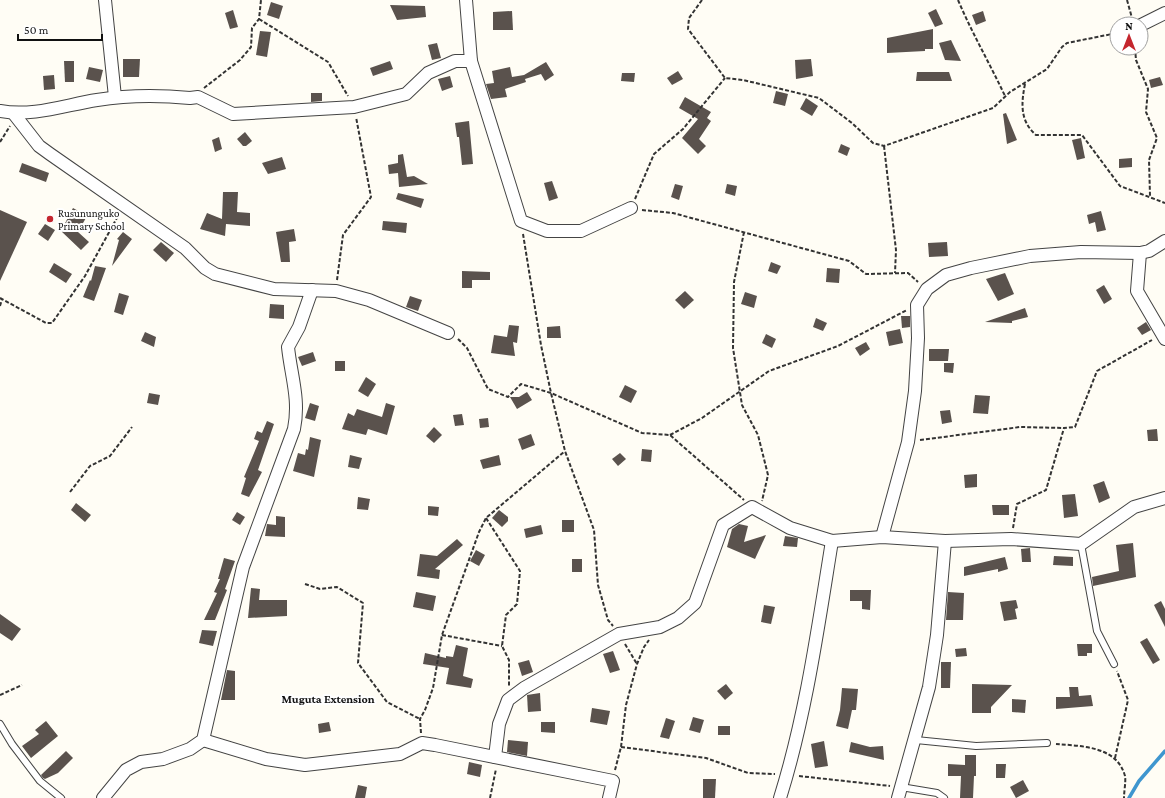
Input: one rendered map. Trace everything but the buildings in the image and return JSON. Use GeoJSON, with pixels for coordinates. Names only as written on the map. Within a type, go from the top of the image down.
{"type":"FeatureCollection","features":[{"type":"Feature","properties":{"kind":"street"},"geometry":{"type":"LineString","coordinates":[[105,0],[116,97]]}},
{"type":"Feature","properties":{"kind":"street"},"geometry":{"type":"LineString","coordinates":[[466,0],[471,61],[521,221],[547,231],[581,231],[631,208]]}},
{"type":"Feature","properties":{"kind":"street"},"geometry":{"type":"LineString","coordinates":[[1149,21],[1165,13]]}},
{"type":"Feature","properties":{"kind":"street"},"geometry":{"type":"LineString","coordinates":[[0,111],[14,114],[43,111],[116,97],[198,97],[233,114],[354,107],[406,94],[428,73],[455,61],[471,61]]}},
{"type":"Feature","properties":{"kind":"street"},"geometry":{"type":"LineString","coordinates":[[14,114],[39,146],[193,254],[210,272],[259,287],[274,289],[336,291],[370,300],[448,333]]}},
{"type":"Feature","properties":{"kind":"street"},"geometry":{"type":"LineString","coordinates":[[882,537],[908,442],[915,391],[918,338],[917,305],[927,289],[946,275],[971,268],[1030,256],[1081,252],[1140,253],[1149,251],[1165,241]]}},
{"type":"Feature","properties":{"kind":"street"},"geometry":{"type":"LineString","coordinates":[[1140,253],[1137,291],[1163,336]]}},
{"type":"Feature","properties":{"kind":"street"},"geometry":{"type":"LineString","coordinates":[[103,798],[126,770],[141,762],[163,759],[190,749],[204,740],[243,567],[294,429],[297,414],[297,398],[288,347],[299,327],[312,290]]}},
{"type":"Feature","properties":{"kind":"street"},"geometry":{"type":"LineString","coordinates":[[497,758],[499,724],[508,700],[524,688],[619,634],[660,627],[678,618],[695,603],[723,525],[756,509],[790,528],[832,541],[882,537],[945,540],[1011,539],[1081,544],[1134,507],[1165,498]]}},
{"type":"Feature","properties":{"kind":"street"},"geometry":{"type":"LineString","coordinates":[[899,792],[916,740],[930,687],[945,540]]}},
{"type":"Feature","properties":{"kind":"street"},"geometry":{"type":"LineString","coordinates":[[780,798],[788,774],[811,664],[832,541]]}},
{"type":"Feature","properties":{"kind":"street"},"geometry":{"type":"LineString","coordinates":[[204,740],[266,759],[285,763],[314,766],[400,754],[422,743],[613,781],[609,798]]}},
{"type":"Feature","properties":{"kind":"lane"},"geometry":{"type":"LineString","coordinates":[[1081,544],[1097,631],[1114,664]]}},
{"type":"Feature","properties":{"kind":"lane"},"geometry":{"type":"LineString","coordinates":[[0,724],[12,744],[40,781],[61,798]]}},
{"type":"Feature","properties":{"kind":"lane"},"geometry":{"type":"LineString","coordinates":[[916,740],[976,746],[1047,743]]}},
{"type":"Feature","properties":{"kind":"lane"},"geometry":{"type":"LineString","coordinates":[[899,792],[937,793],[944,798]]}},
{"type":"Feature","properties":{"kind":"path"},"geometry":{"type":"LineString","coordinates":[[198,97],[207,85],[240,60],[251,47],[252,28],[259,19],[261,0]]}},
{"type":"Feature","properties":{"kind":"path"},"geometry":{"type":"LineString","coordinates":[[702,0],[689,18],[688,29],[725,78],[744,80],[819,98],[852,123],[873,143],[884,146],[993,108],[1005,96],[1047,69],[1062,47],[1067,43],[1109,35]]}},
{"type":"Feature","properties":{"kind":"path"},"geometry":{"type":"LineString","coordinates":[[958,0],[970,28],[986,55],[1005,96]]}},
{"type":"Feature","properties":{"kind":"path"},"geometry":{"type":"LineString","coordinates":[[1127,0],[1132,16]]}},
{"type":"Feature","properties":{"kind":"path"},"geometry":{"type":"LineString","coordinates":[[259,19],[328,62],[354,107],[371,197],[343,235],[336,291]]}},
{"type":"Feature","properties":{"kind":"path"},"geometry":{"type":"LineString","coordinates":[[1136,56],[1148,89],[1146,112],[1157,138],[1149,160],[1150,196]]}},
{"type":"Feature","properties":{"kind":"path"},"geometry":{"type":"LineString","coordinates":[[725,78],[683,129],[654,154],[631,208],[674,213],[849,261],[866,274],[908,273],[927,289]]}},
{"type":"Feature","properties":{"kind":"path"},"geometry":{"type":"LineString","coordinates":[[1025,84],[1021,103],[1022,114],[1030,130],[1036,135],[1082,135],[1120,186],[1150,196],[1165,203]]}},
{"type":"Feature","properties":{"kind":"path"},"geometry":{"type":"LineString","coordinates":[[0,142],[10,126],[14,114]]}},
{"type":"Feature","properties":{"kind":"path"},"geometry":{"type":"LineString","coordinates":[[884,146],[896,250],[895,273]]}},
{"type":"Feature","properties":{"kind":"path"},"geometry":{"type":"LineString","coordinates":[[0,306],[1,299],[46,323],[52,324],[85,276],[125,205]]}},
{"type":"Feature","properties":{"kind":"path"},"geometry":{"type":"LineString","coordinates":[[521,221],[541,345],[551,393],[566,451],[594,530],[598,585],[608,620],[619,634],[637,664]]}},
{"type":"Feature","properties":{"kind":"path"},"geometry":{"type":"LineString","coordinates":[[670,435],[756,509],[768,475],[758,435],[742,405],[741,390],[733,348],[734,282],[744,232]]}},
{"type":"Feature","properties":{"kind":"path"},"geometry":{"type":"LineString","coordinates":[[448,333],[467,348],[488,389],[508,397],[520,384],[551,393],[642,433],[670,435],[702,418],[769,371],[838,346],[917,305]]}},
{"type":"Feature","properties":{"kind":"path"},"geometry":{"type":"LineString","coordinates":[[908,442],[1020,427],[1075,427],[1097,371],[1163,336]]}},
{"type":"Feature","properties":{"kind":"path"},"geometry":{"type":"LineString","coordinates":[[70,492],[90,466],[110,456],[132,427]]}},
{"type":"Feature","properties":{"kind":"path"},"geometry":{"type":"LineString","coordinates":[[1011,539],[1017,504],[1046,490],[1064,428]]}},
{"type":"Feature","properties":{"kind":"path"},"geometry":{"type":"LineString","coordinates":[[422,743],[420,719],[433,688],[442,635],[479,532],[486,518],[566,451]]}},
{"type":"Feature","properties":{"kind":"path"},"geometry":{"type":"LineString","coordinates":[[486,518],[520,571],[517,604],[506,615],[502,646],[509,660],[508,700]]}},
{"type":"Feature","properties":{"kind":"path"},"geometry":{"type":"LineString","coordinates":[[305,584],[320,589],[337,587],[363,603],[358,663],[387,702],[420,719]]}},
{"type":"Feature","properties":{"kind":"path"},"geometry":{"type":"LineString","coordinates":[[613,781],[621,747],[626,705],[637,664],[644,647],[660,627]]}},
{"type":"Feature","properties":{"kind":"path"},"geometry":{"type":"LineString","coordinates":[[442,635],[502,646]]}},
{"type":"Feature","properties":{"kind":"path"},"geometry":{"type":"LineString","coordinates":[[1114,664],[1128,700],[1116,758],[1125,776],[1124,798]]}},
{"type":"Feature","properties":{"kind":"path"},"geometry":{"type":"LineString","coordinates":[[0,695],[22,685]]}},
{"type":"Feature","properties":{"kind":"path"},"geometry":{"type":"LineString","coordinates":[[1047,743],[1092,747],[1116,758]]}},
{"type":"Feature","properties":{"kind":"path"},"geometry":{"type":"LineString","coordinates":[[621,747],[706,758],[748,773],[788,774],[899,792]]}},
{"type":"Feature","properties":{"kind":"path"},"geometry":{"type":"LineString","coordinates":[[490,798],[497,758]]}},
{"type":"Feature","properties":{"kind":"waterway"},"geometry":{"type":"LineString","coordinates":[[1129,798],[1139,781],[1165,751]]}},
{"type":"Feature","properties":{"kind":"place","name":"Rusununguko Primary School"},"geometry":{"type":"Point","coordinates":[50,219]}},
{"type":"Feature","properties":{"kind":"district","name":"Muguta Extension"},"geometry":{"type":"Point","coordinates":[328,699]}}]}
